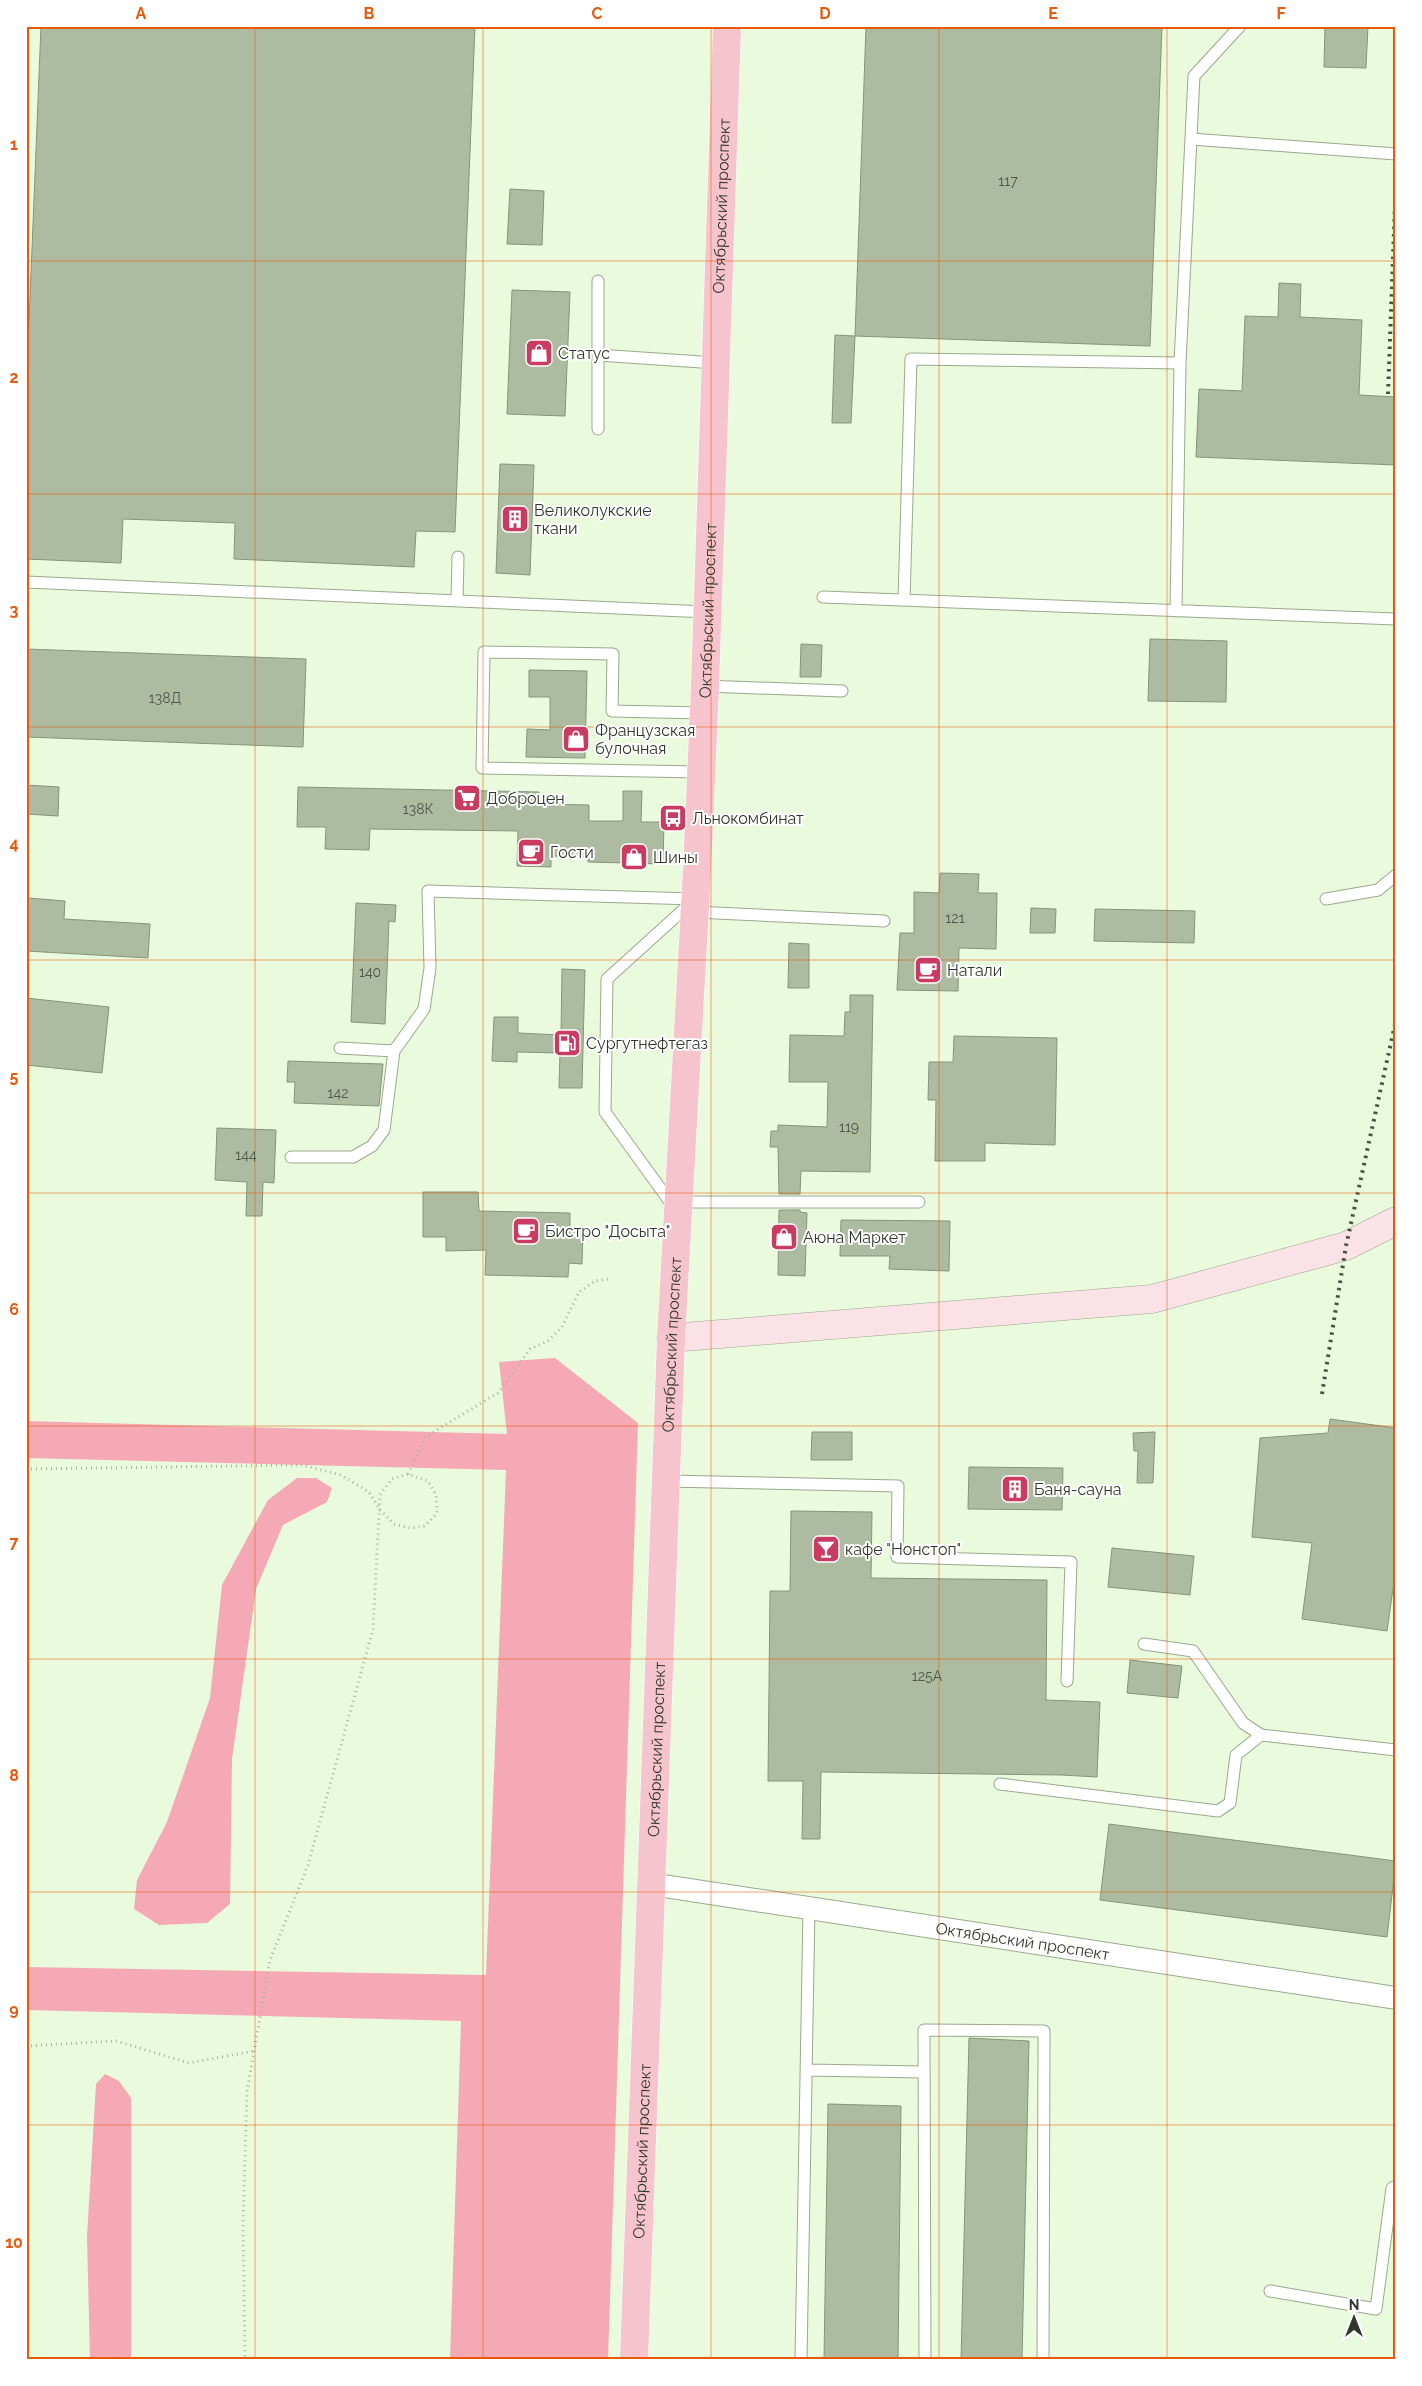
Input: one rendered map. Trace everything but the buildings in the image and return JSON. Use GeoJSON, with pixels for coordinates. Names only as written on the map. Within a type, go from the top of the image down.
{"type":"FeatureCollection","features":[{"type":"Feature","properties":{"kind":"main road","name":"Октябрьский проспект"},"geometry":{"type":"LineString","coordinates":[[634,2360],[671,1338],[695,906],[727,26]]}},
{"type":"Feature","properties":{"kind":"street"},"geometry":{"type":"LineString","coordinates":[[671,1338],[1152,1299],[1346,1246],[1396,1221]]}},
{"type":"Feature","properties":{"kind":"street","name":"Октябрьский проспект"},"geometry":{"type":"LineString","coordinates":[[651,1884],[1396,1998]]}},
{"type":"Feature","properties":{"kind":"lane"},"geometry":{"type":"LineString","coordinates":[[1176,611],[1180,364],[1194,76],[1240,26]]}},
{"type":"Feature","properties":{"kind":"lane"},"geometry":{"type":"LineString","coordinates":[[1191,139],[1396,154]]}},
{"type":"Feature","properties":{"kind":"lane"},"geometry":{"type":"LineString","coordinates":[[598,281],[598,429]]}},
{"type":"Feature","properties":{"kind":"lane"},"geometry":{"type":"LineString","coordinates":[[598,355],[716,364]]}},
{"type":"Feature","properties":{"kind":"lane"},"geometry":{"type":"LineString","coordinates":[[904,600],[911,359],[1180,364]]}},
{"type":"Feature","properties":{"kind":"lane"},"geometry":{"type":"LineString","coordinates":[[458,557],[458,601]]}},
{"type":"Feature","properties":{"kind":"lane"},"geometry":{"type":"LineString","coordinates":[[26,582],[707,612]]}},
{"type":"Feature","properties":{"kind":"lane"},"geometry":{"type":"LineString","coordinates":[[823,597],[1396,619]]}},
{"type":"Feature","properties":{"kind":"lane"},"geometry":{"type":"LineString","coordinates":[[700,772],[482,768],[484,652],[613,654],[612,712],[703,713]]}},
{"type":"Feature","properties":{"kind":"lane"},"geometry":{"type":"LineString","coordinates":[[704,686],[842,691]]}},
{"type":"Feature","properties":{"kind":"lane"},"geometry":{"type":"LineString","coordinates":[[1326,900],[1378,890],[1396,875]]}},
{"type":"Feature","properties":{"kind":"lane"},"geometry":{"type":"LineString","coordinates":[[291,1157],[353,1157],[372,1146],[384,1130],[394,1051],[424,1009],[430,968],[428,891],[695,906],[884,921]]}},
{"type":"Feature","properties":{"kind":"lane"},"geometry":{"type":"LineString","coordinates":[[695,906],[607,979],[605,1112],[678,1208],[919,1202]]}},
{"type":"Feature","properties":{"kind":"lane"},"geometry":{"type":"LineString","coordinates":[[340,1048],[394,1051]]}},
{"type":"Feature","properties":{"kind":"lane"},"geometry":{"type":"LineString","coordinates":[[666,1481],[898,1486],[897,1557],[1071,1562],[1067,1681]]}},
{"type":"Feature","properties":{"kind":"lane"},"geometry":{"type":"LineString","coordinates":[[1144,1644],[1194,1651],[1243,1723],[1261,1735],[1396,1750]]}},
{"type":"Feature","properties":{"kind":"lane"},"geometry":{"type":"LineString","coordinates":[[1000,1784],[1218,1811],[1230,1803],[1236,1755],[1261,1735]]}},
{"type":"Feature","properties":{"kind":"lane"},"geometry":{"type":"LineString","coordinates":[[801,2360],[809,1908]]}},
{"type":"Feature","properties":{"kind":"lane"},"geometry":{"type":"LineString","coordinates":[[925,2360],[924,2030],[1044,2031],[1043,2360]]}},
{"type":"Feature","properties":{"kind":"lane"},"geometry":{"type":"LineString","coordinates":[[806,2070],[924,2072]]}},
{"type":"Feature","properties":{"kind":"lane"},"geometry":{"type":"LineString","coordinates":[[1270,2291],[1376,2309],[1392,2188],[1396,2186]]}},
{"type":"Feature","properties":{"kind":"path"},"geometry":{"type":"LineString","coordinates":[[408,1474],[425,1437],[498,1393],[530,1349],[548,1341],[562,1327],[579,1292],[595,1281],[608,1279]]}},
{"type":"Feature","properties":{"kind":"path"},"geometry":{"type":"LineString","coordinates":[[26,1469],[302,1465],[341,1476],[368,1492],[380,1510],[394,1524],[410,1528],[425,1526],[437,1513],[436,1495],[428,1481],[408,1474],[392,1480],[380,1495],[380,1510],[373,1629],[308,1865],[270,1960],[247,2091],[243,2216],[245,2360]]}},
{"type":"Feature","properties":{"kind":"path"},"geometry":{"type":"LineString","coordinates":[[26,2046],[116,2041],[188,2063],[254,2051]]}},
{"type":"Feature","properties":{"kind":"shaded area"},"geometry":{"type":"Polygon","coordinates":[[[555,1358],[638,1423],[608,2360],[450,2360],[461,2021],[26,2010],[26,1967],[486,1975],[506,1470],[26,1458],[26,1421],[507,1434],[499,1362],[555,1358]]]}},
{"type":"Feature","properties":{"kind":"shaded area"},"geometry":{"type":"Polygon","coordinates":[[[297,1478],[316,1478],[332,1488],[327,1502],[283,1525],[256,1589],[232,1759],[230,1904],[207,1923],[159,1925],[134,1909],[137,1880],[167,1822],[210,1698],[222,1585],[268,1500],[297,1478]]]}},
{"type":"Feature","properties":{"kind":"shaded area"},"geometry":{"type":"Polygon","coordinates":[[[105,2074],[119,2081],[131,2098],[131,2360],[90,2360],[87,2236],[96,2084],[105,2074]]]}},
{"type":"Feature","properties":{"kind":"railway"},"geometry":{"type":"LineString","coordinates":[[1388,394],[1396,177]]}},
{"type":"Feature","properties":{"kind":"railway"},"geometry":{"type":"LineString","coordinates":[[1322,1394],[1346,1246],[1396,1020]]}},
{"type":"Feature","properties":{"kind":"place","name":"Статус"},"geometry":{"type":"Point","coordinates":[539,353]}},
{"type":"Feature","properties":{"kind":"place","name":"Великолукские ткани"},"geometry":{"type":"Point","coordinates":[515,519]}},
{"type":"Feature","properties":{"kind":"place","name":"Французская булочная"},"geometry":{"type":"Point","coordinates":[576,739]}},
{"type":"Feature","properties":{"kind":"place","name":"Доброцен"},"geometry":{"type":"Point","coordinates":[467,798]}},
{"type":"Feature","properties":{"kind":"place","name":"Льнокомбинат"},"geometry":{"type":"Point","coordinates":[673,818]}},
{"type":"Feature","properties":{"kind":"place","name":"Гости"},"geometry":{"type":"Point","coordinates":[531,852]}},
{"type":"Feature","properties":{"kind":"place","name":"Шины"},"geometry":{"type":"Point","coordinates":[634,857]}},
{"type":"Feature","properties":{"kind":"place","name":"Натали"},"geometry":{"type":"Point","coordinates":[928,970]}},
{"type":"Feature","properties":{"kind":"place","name":"Сургутнефтегаз"},"geometry":{"type":"Point","coordinates":[567,1043]}},
{"type":"Feature","properties":{"kind":"place","name":"Бистро \"Досыта\""},"geometry":{"type":"Point","coordinates":[526,1231]}},
{"type":"Feature","properties":{"kind":"place","name":"Аюна Маркет"},"geometry":{"type":"Point","coordinates":[784,1237]}},
{"type":"Feature","properties":{"kind":"place","name":"Баня-сауна"},"geometry":{"type":"Point","coordinates":[1015,1489]}},
{"type":"Feature","properties":{"kind":"place","name":"кафе \"Нонстоп\""},"geometry":{"type":"Point","coordinates":[826,1549]}}]}
